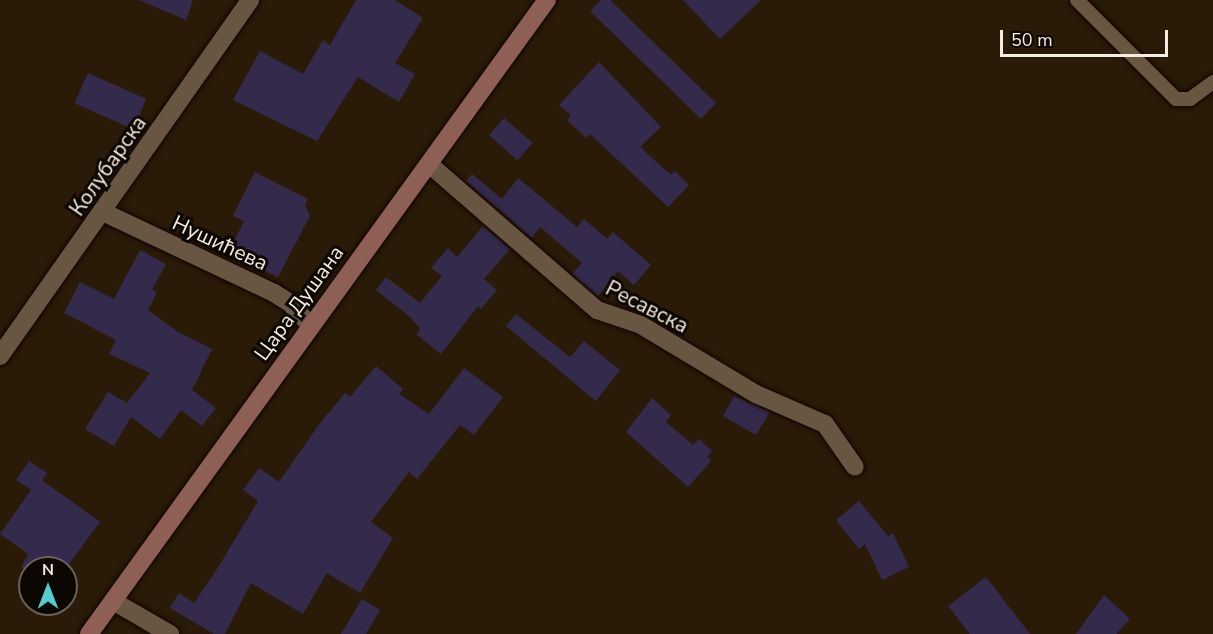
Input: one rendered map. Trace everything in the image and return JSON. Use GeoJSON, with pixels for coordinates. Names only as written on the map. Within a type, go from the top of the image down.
{"type":"FeatureCollection","features":[{"type":"Feature","properties":{"kind":"main road","name":"Цара Душана"},"geometry":{"type":"LineString","coordinates":[[89,634],[310,325],[547,0]]}},
{"type":"Feature","properties":{"kind":"street","name":"Колубарска"},"geometry":{"type":"LineString","coordinates":[[0,356],[250,0]]}},
{"type":"Feature","properties":{"kind":"street","name":"Ресавска"},"geometry":{"type":"LineString","coordinates":[[429,164],[597,310],[641,325],[756,394],[825,424],[855,467]]}},
{"type":"Feature","properties":{"kind":"street","name":"Нушићева"},"geometry":{"type":"LineString","coordinates":[[103,212],[274,293],[290,303],[310,325]]}},
{"type":"Feature","properties":{"kind":"street"},"geometry":{"type":"LineString","coordinates":[[112,601],[170,634]]}},
{"type":"Feature","properties":{"kind":"lane"},"geometry":{"type":"LineString","coordinates":[[1077,0],[1176,99],[1190,99],[1213,82]]}},
{"type":"Feature","properties":{"kind":"building"},"geometry":{"type":"Polygon","coordinates":[[[139,0],[193,0],[186,20],[139,0]]]}},
{"type":"Feature","properties":{"kind":"building"},"geometry":{"type":"Polygon","coordinates":[[[356,0],[395,0],[423,18],[395,63],[415,74],[399,102],[358,77],[317,141],[233,100],[260,51],[303,74],[323,40],[330,45],[356,0]]]}},
{"type":"Feature","properties":{"kind":"building"},"geometry":{"type":"Polygon","coordinates":[[[601,0],[610,0],[716,103],[701,119],[590,11],[601,0]]]}},
{"type":"Feature","properties":{"kind":"building"},"geometry":{"type":"Polygon","coordinates":[[[683,0],[761,0],[720,39],[683,0]]]}},
{"type":"Feature","properties":{"kind":"building"},"geometry":{"type":"Polygon","coordinates":[[[599,62],[661,127],[640,147],[671,175],[675,171],[689,185],[668,207],[590,134],[586,138],[567,120],[571,115],[559,105],[599,62]]]}},
{"type":"Feature","properties":{"kind":"building"},"geometry":{"type":"Polygon","coordinates":[[[88,73],[146,99],[133,129],[75,103],[88,73]]]}},
{"type":"Feature","properties":{"kind":"building"},"geometry":{"type":"Polygon","coordinates":[[[504,118],[533,143],[518,160],[489,135],[504,118]]]}},
{"type":"Feature","properties":{"kind":"building"},"geometry":{"type":"Polygon","coordinates":[[[255,172],[308,199],[305,205],[310,216],[278,277],[228,253],[244,221],[233,216],[255,172]]]}},
{"type":"Feature","properties":{"kind":"building"},"geometry":{"type":"Polygon","coordinates":[[[472,174],[502,199],[518,178],[577,227],[584,219],[607,239],[613,232],[651,265],[634,285],[618,271],[598,296],[572,274],[582,263],[540,227],[532,238],[466,181],[472,174]]]}},
{"type":"Feature","properties":{"kind":"building"},"geometry":{"type":"Polygon","coordinates":[[[483,226],[510,249],[484,279],[497,290],[481,309],[478,306],[441,354],[416,334],[420,329],[410,317],[376,290],[386,277],[420,303],[442,276],[431,268],[448,248],[457,257],[483,226]]]}},
{"type":"Feature","properties":{"kind":"building"},"geometry":{"type":"Polygon","coordinates":[[[140,250],[166,264],[152,290],[157,292],[148,310],[178,332],[212,349],[192,390],[216,408],[202,426],[181,410],[160,439],[131,417],[114,446],[85,429],[108,392],[127,403],[150,373],[109,354],[116,340],[64,313],[80,282],[114,299],[140,250]]]}},
{"type":"Feature","properties":{"kind":"building"},"geometry":{"type":"Polygon","coordinates":[[[516,314],[570,357],[584,341],[620,370],[596,401],[506,326],[516,314]]]}},
{"type":"Feature","properties":{"kind":"building"},"geometry":{"type":"Polygon","coordinates":[[[376,366],[403,389],[399,394],[429,414],[464,368],[503,397],[474,435],[460,425],[417,479],[409,472],[371,522],[393,538],[360,593],[327,573],[303,614],[251,583],[225,634],[214,634],[170,608],[179,593],[194,603],[217,569],[258,501],[243,490],[259,468],[279,482],[320,423],[345,393],[350,397],[376,366]]]}},
{"type":"Feature","properties":{"kind":"building"},"geometry":{"type":"Polygon","coordinates":[[[734,396],[770,412],[756,435],[723,416],[734,396]]]}},
{"type":"Feature","properties":{"kind":"building"},"geometry":{"type":"Polygon","coordinates":[[[652,398],[671,415],[666,422],[693,445],[699,439],[712,451],[707,457],[711,461],[688,487],[626,432],[652,398]]]}},
{"type":"Feature","properties":{"kind":"building"},"geometry":{"type":"Polygon","coordinates":[[[29,461],[47,473],[42,480],[100,522],[75,556],[27,556],[28,554],[0,534],[31,490],[16,480],[29,461]]]}},
{"type":"Feature","properties":{"kind":"building"},"geometry":{"type":"Polygon","coordinates":[[[859,501],[888,536],[893,533],[909,567],[882,580],[865,544],[859,549],[836,520],[859,501]]]}},
{"type":"Feature","properties":{"kind":"building"},"geometry":{"type":"Polygon","coordinates":[[[986,577],[1030,634],[970,634],[948,606],[986,577]]]}},
{"type":"Feature","properties":{"kind":"building"},"geometry":{"type":"Polygon","coordinates":[[[1104,595],[1130,619],[1116,634],[1076,634],[1104,595]]]}},
{"type":"Feature","properties":{"kind":"building"},"geometry":{"type":"Polygon","coordinates":[[[362,599],[380,610],[366,634],[341,634],[362,599]]]}}]}
